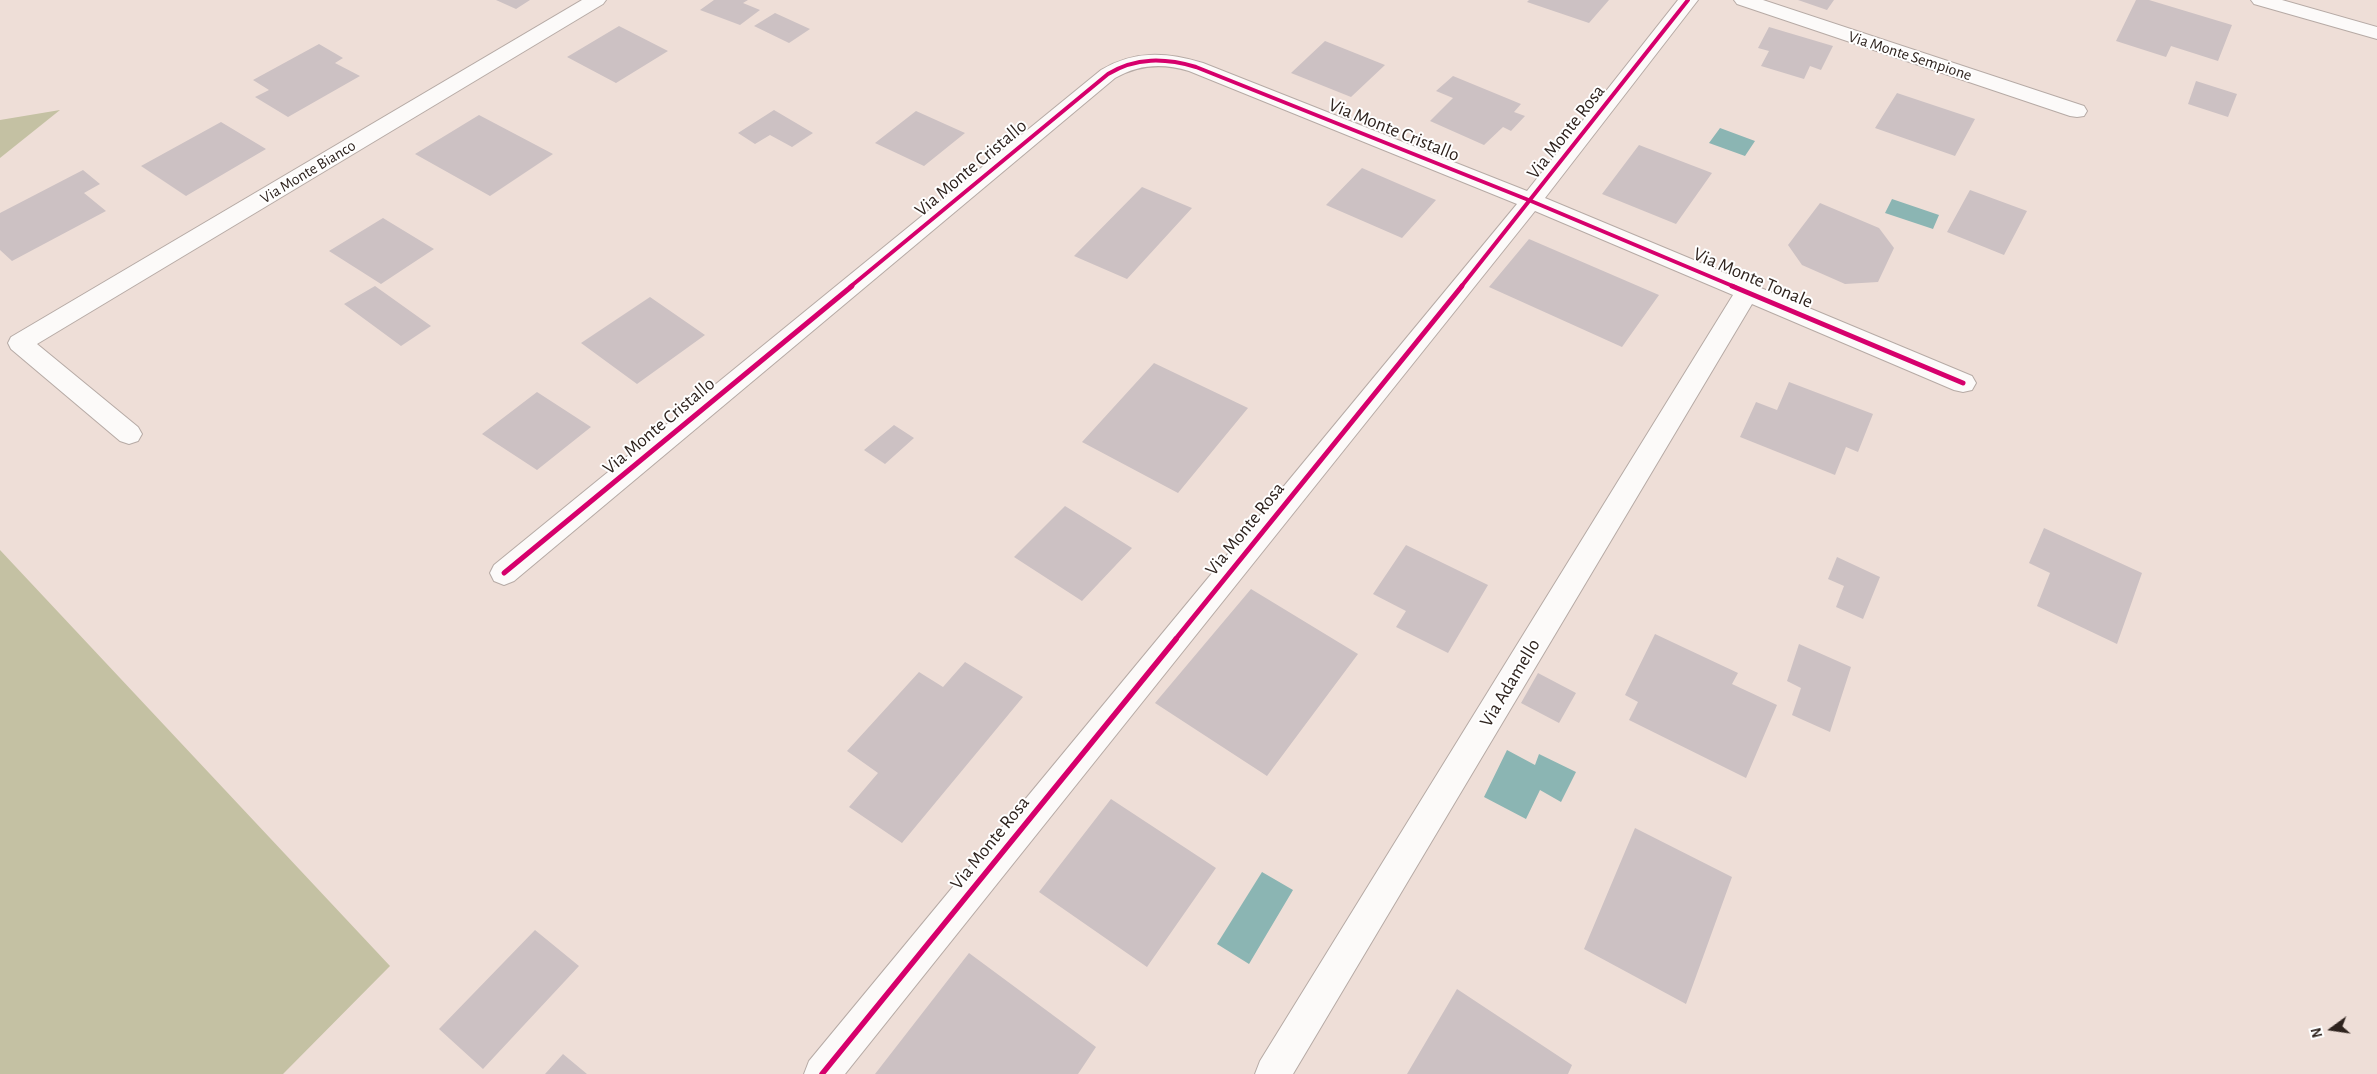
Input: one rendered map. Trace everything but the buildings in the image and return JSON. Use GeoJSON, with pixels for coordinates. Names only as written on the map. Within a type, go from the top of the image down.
{"type":"FeatureCollection","features":[{"type":"Feature","properties":{"kind":"street","name":"Via Monte Bianco"},"geometry":{"type":"LineString","coordinates":[[129,434],[20,343],[596,0]]}},
{"type":"Feature","properties":{"kind":"street","name":"Via Monte Rosa"},"geometry":{"type":"LineString","coordinates":[[822,1074],[1531,201],[1688,0]]}},
{"type":"Feature","properties":{"kind":"street","name":"Via Monte Sempione"},"geometry":{"type":"LineString","coordinates":[[1744,0],[2077,111]]}},
{"type":"Feature","properties":{"kind":"street"},"geometry":{"type":"LineString","coordinates":[[2261,0],[2377,33]]}},
{"type":"Feature","properties":{"kind":"street","name":"Via Monte Cristallo"},"geometry":{"type":"LineString","coordinates":[[504,573],[1108,74],[1124,65],[1150,60],[1188,64],[1531,201]]}},
{"type":"Feature","properties":{"kind":"street","name":"Via Monte Tonale"},"geometry":{"type":"LineString","coordinates":[[1531,201],[1963,383]]}},
{"type":"Feature","properties":{"kind":"street","name":"Via Adamello"},"geometry":{"type":"LineString","coordinates":[[1273,1074],[1746,292]]}},
{"type":"Feature","properties":{"kind":"shaded area"},"geometry":{"type":"Polygon","coordinates":[[[60,110],[0,158],[0,120],[60,110]]]}},
{"type":"Feature","properties":{"kind":"shaded area"},"geometry":{"type":"Polygon","coordinates":[[[0,550],[390,966],[283,1074],[0,1074],[0,550]]]}},
{"type":"Feature","properties":{"kind":"water"},"geometry":{"type":"Polygon","coordinates":[[[1720,128],[1755,141],[1745,156],[1709,143],[1720,128]]]}},
{"type":"Feature","properties":{"kind":"water"},"geometry":{"type":"Polygon","coordinates":[[[1892,199],[1939,215],[1933,229],[1885,213],[1892,199]]]}},
{"type":"Feature","properties":{"kind":"water"},"geometry":{"type":"Polygon","coordinates":[[[1507,750],[1535,765],[1539,754],[1576,772],[1561,802],[1540,790],[1526,819],[1484,797],[1507,750]]]}},
{"type":"Feature","properties":{"kind":"water"},"geometry":{"type":"Polygon","coordinates":[[[1262,872],[1293,890],[1249,964],[1217,944],[1262,872]]]}},
{"type":"Feature","properties":{"kind":"cycle path"},"geometry":{"type":"LineString","coordinates":[[822,1074],[1531,201],[1688,0]]}},
{"type":"Feature","properties":{"kind":"cycle path"},"geometry":{"type":"LineString","coordinates":[[504,573],[1108,74],[1118,68],[1140,61],[1174,61],[1196,67],[1531,201],[1963,383]]}}]}
